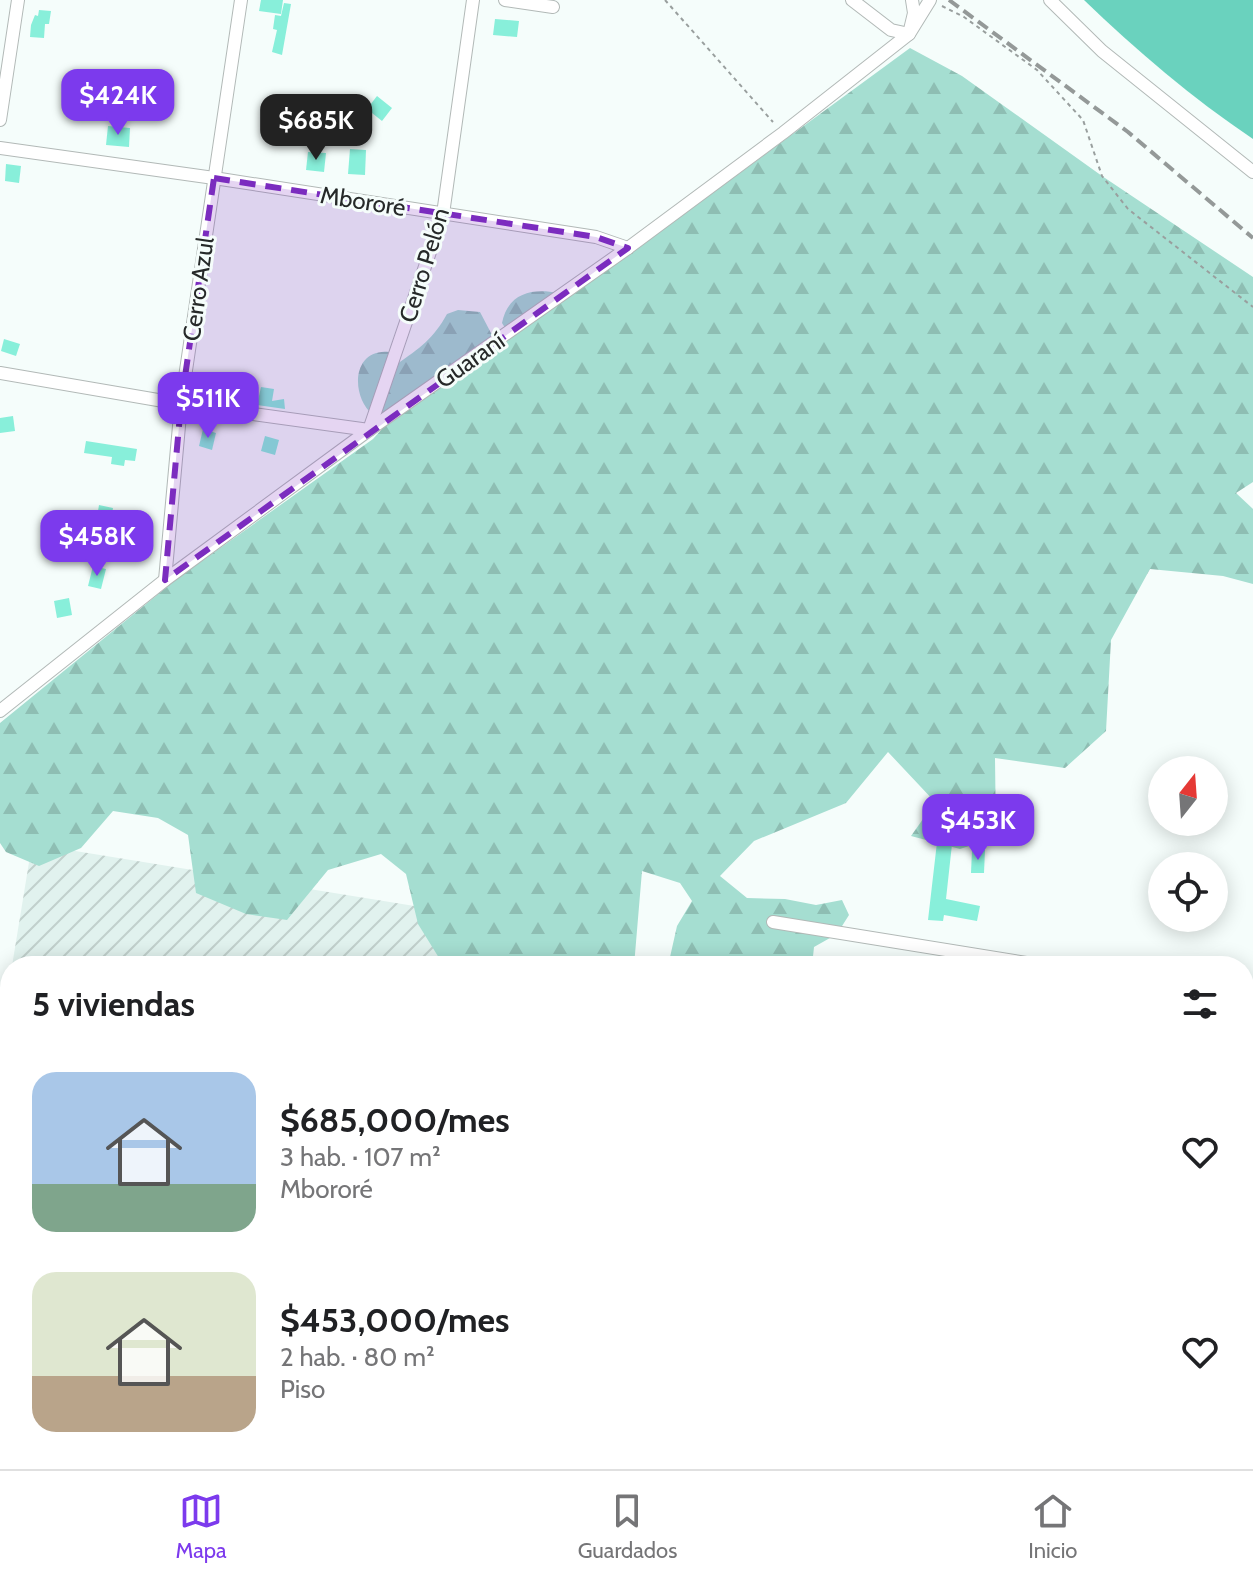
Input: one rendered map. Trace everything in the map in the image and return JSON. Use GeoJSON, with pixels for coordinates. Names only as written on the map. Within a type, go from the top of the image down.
{"type":"FeatureCollection","features":[{"type":"Feature","properties":{"kind":"street"},"geometry":{"type":"LineString","coordinates":[[0,120],[18,0]]}},
{"type":"Feature","properties":{"kind":"street","name":"Cerro Azul"},"geometry":{"type":"LineString","coordinates":[[165,580],[181,404],[241,0]]}},
{"type":"Feature","properties":{"kind":"street","name":"Cerro Pelón"},"geometry":{"type":"LineString","coordinates":[[369,430],[443,214],[473,0]]}},
{"type":"Feature","properties":{"kind":"street"},"geometry":{"type":"LineString","coordinates":[[505,0],[553,7]]}},
{"type":"Feature","properties":{"kind":"street"},"geometry":{"type":"LineString","coordinates":[[852,0],[891,30],[909,34],[914,13],[912,0]]}},
{"type":"Feature","properties":{"kind":"street"},"geometry":{"type":"LineString","coordinates":[[1050,0],[1102,51],[1253,172]]}},
{"type":"Feature","properties":{"kind":"street","name":"Guaraní"},"geometry":{"type":"LineString","coordinates":[[0,711],[165,580],[783,133],[909,34],[936,3]]}},
{"type":"Feature","properties":{"kind":"street","name":"Mbororé"},"geometry":{"type":"LineString","coordinates":[[0,148],[596,237],[628,248]]}},
{"type":"Feature","properties":{"kind":"street"},"geometry":{"type":"LineString","coordinates":[[0,373],[181,404],[369,430]]}},
{"type":"Feature","properties":{"kind":"street"},"geometry":{"type":"LineString","coordinates":[[773,922],[983,956]]}},
{"type":"Feature","properties":{"kind":"path"},"geometry":{"type":"LineString","coordinates":[[665,0],[783,133]]}},
{"type":"Feature","properties":{"kind":"path"},"geometry":{"type":"LineString","coordinates":[[936,3],[964,17],[1037,70],[1083,120],[1102,176],[1128,209],[1253,307]]}},
{"type":"Feature","properties":{"kind":"highlighted area"},"geometry":{"type":"Polygon","coordinates":[[[214,178],[596,237],[628,248],[165,580],[181,404],[214,178]]]}},
{"type":"Feature","properties":{"kind":"shaded area"},"geometry":{"type":"Polygon","coordinates":[[[1084,0],[1253,0],[1253,139],[1166,73],[1084,0]]]}},
{"type":"Feature","properties":{"kind":"shaded area"},"geometry":{"type":"Polygon","coordinates":[[[32,844],[624,940],[622,956],[14,956],[32,844]]]}},
{"type":"Feature","properties":{"kind":"green space"},"geometry":{"type":"Polygon","coordinates":[[[910,48],[962,76],[1102,176],[1253,277],[1253,482],[1236,493],[1253,509],[1253,584],[1223,576],[1150,569],[1111,640],[1106,731],[1065,768],[995,758],[996,837],[960,849],[911,836],[935,802],[888,752],[846,803],[754,841],[720,876],[747,898],[785,899],[816,905],[842,900],[849,915],[837,934],[814,947],[813,956],[670,956],[677,926],[692,901],[680,883],[642,871],[635,956],[438,956],[418,924],[406,874],[381,854],[328,870],[287,920],[246,914],[196,893],[188,835],[158,818],[113,811],[81,848],[39,866],[6,852],[0,843],[0,723],[178,578],[373,439],[391,419],[383,414],[373,415],[361,397],[358,375],[368,357],[389,352],[397,364],[437,330],[447,314],[458,310],[480,312],[491,333],[499,338],[507,331],[502,323],[505,313],[516,299],[530,292],[558,293],[677,219],[910,48]]]}},
{"type":"Feature","properties":{"kind":"building"},"geometry":{"type":"Polygon","coordinates":[[[261,0],[283,0],[281,14],[259,11],[261,0]]]}},
{"type":"Feature","properties":{"kind":"building"},"geometry":{"type":"Polygon","coordinates":[[[284,3],[291,4],[282,55],[272,52],[277,30],[273,29],[275,15],[281,16],[284,3]]]}},
{"type":"Feature","properties":{"kind":"building"},"geometry":{"type":"Polygon","coordinates":[[[39,10],[51,11],[49,24],[45,24],[44,38],[30,37],[31,25],[39,10]]]}},
{"type":"Feature","properties":{"kind":"building"},"geometry":{"type":"Polygon","coordinates":[[[495,19],[519,21],[517,37],[493,35],[495,19]]]}},
{"type":"Feature","properties":{"kind":"building"},"geometry":{"type":"Polygon","coordinates":[[[377,96],[392,108],[382,121],[367,109],[377,96]]]}},
{"type":"Feature","properties":{"kind":"building"},"geometry":{"type":"Polygon","coordinates":[[[108,126],[130,128],[129,147],[106,145],[108,126]]]}},
{"type":"Feature","properties":{"kind":"building"},"geometry":{"type":"Polygon","coordinates":[[[350,149],[366,150],[365,175],[348,174],[350,149]]]}},
{"type":"Feature","properties":{"kind":"building"},"geometry":{"type":"Polygon","coordinates":[[[308,152],[326,153],[324,172],[306,170],[308,152]]]}},
{"type":"Feature","properties":{"kind":"building"},"geometry":{"type":"Polygon","coordinates":[[[6,164],[21,166],[19,183],[5,181],[6,164]]]}},
{"type":"Feature","properties":{"kind":"building"},"geometry":{"type":"Polygon","coordinates":[[[4,339],[20,344],[16,356],[1,351],[4,339]]]}},
{"type":"Feature","properties":{"kind":"building"},"geometry":{"type":"Polygon","coordinates":[[[261,387],[274,389],[272,401],[284,399],[285,409],[257,405],[261,387]]]}},
{"type":"Feature","properties":{"kind":"building"},"geometry":{"type":"Polygon","coordinates":[[[13,416],[15,431],[0,433],[0,418],[13,416]]]}},
{"type":"Feature","properties":{"kind":"building"},"geometry":{"type":"Polygon","coordinates":[[[203,429],[216,433],[212,450],[199,446],[203,429]]]}},
{"type":"Feature","properties":{"kind":"building"},"geometry":{"type":"Polygon","coordinates":[[[265,436],[279,440],[275,455],[261,451],[265,436]]]}},
{"type":"Feature","properties":{"kind":"building"},"geometry":{"type":"Polygon","coordinates":[[[86,441],[137,449],[135,461],[125,460],[124,466],[111,464],[112,457],[84,453],[86,441]]]}},
{"type":"Feature","properties":{"kind":"building"},"geometry":{"type":"Polygon","coordinates":[[[99,505],[113,508],[110,526],[96,523],[99,505]]]}},
{"type":"Feature","properties":{"kind":"building"},"geometry":{"type":"Polygon","coordinates":[[[93,566],[106,569],[101,589],[88,586],[93,566]]]}},
{"type":"Feature","properties":{"kind":"building"},"geometry":{"type":"Polygon","coordinates":[[[69,598],[72,615],[57,618],[54,601],[69,598]]]}},
{"type":"Feature","properties":{"kind":"building"},"geometry":{"type":"Polygon","coordinates":[[[939,825],[954,826],[946,899],[980,906],[977,921],[944,915],[943,921],[928,920],[939,825]]]}},
{"type":"Feature","properties":{"kind":"building"},"geometry":{"type":"Polygon","coordinates":[[[972,850],[985,850],[984,873],[971,873],[972,850]]]}},
{"type":"Feature","properties":{"kind":"railway"},"geometry":{"type":"LineString","coordinates":[[949,0],[1128,132],[1253,238]]}}]}
